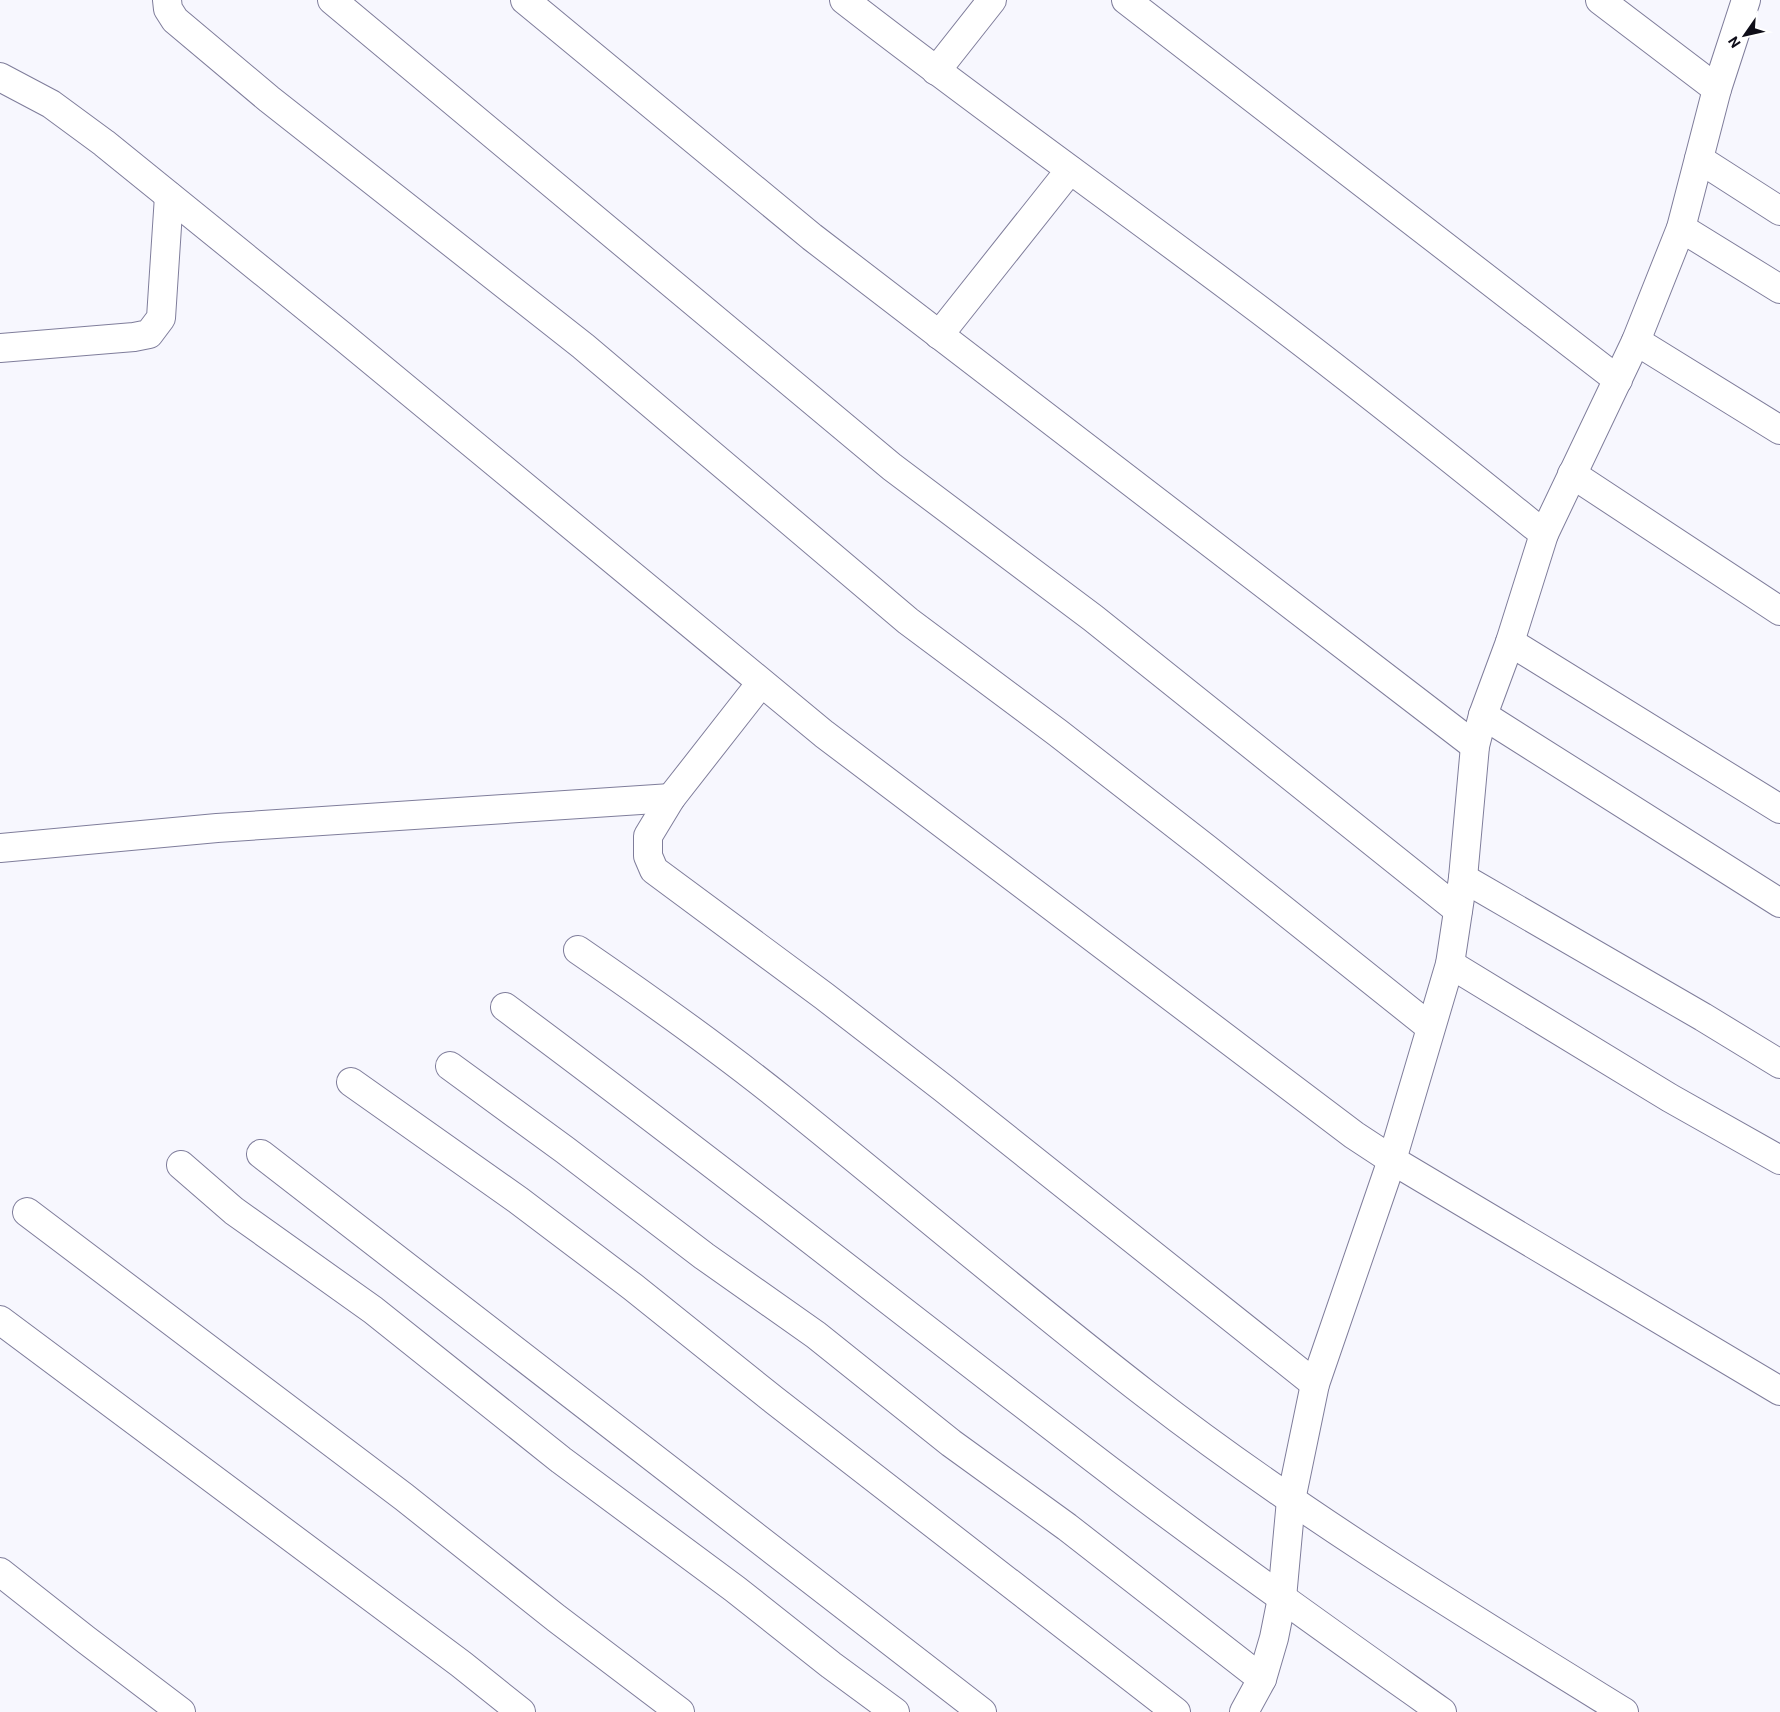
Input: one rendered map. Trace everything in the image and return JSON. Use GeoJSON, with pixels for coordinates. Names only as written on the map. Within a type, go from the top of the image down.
{"type":"FeatureCollection","features":[{"type":"Feature","properties":{"kind":"street"},"geometry":{"type":"LineString","coordinates":[[167,0],[168,9],[175,20],[255,87],[583,346],[908,622],[1058,733],[1430,1027]]}},
{"type":"Feature","properties":{"kind":"street"},"geometry":{"type":"LineString","coordinates":[[332,0],[892,467],[1093,618],[1458,910]]}},
{"type":"Feature","properties":{"kind":"street"},"geometry":{"type":"LineString","coordinates":[[525,0],[812,237],[1475,746]]}},
{"type":"Feature","properties":{"kind":"street"},"geometry":{"type":"LineString","coordinates":[[844,0],[936,71],[1241,296],[1392,411],[1544,534]]}},
{"type":"Feature","properties":{"kind":"street"},"geometry":{"type":"LineString","coordinates":[[936,71],[992,0]]}},
{"type":"Feature","properties":{"kind":"street"},"geometry":{"type":"LineString","coordinates":[[1126,0],[1618,380]]}},
{"type":"Feature","properties":{"kind":"street"},"geometry":{"type":"LineString","coordinates":[[1600,0],[1717,89]]}},
{"type":"Feature","properties":{"kind":"street"},"geometry":{"type":"LineString","coordinates":[[1251,1710],[1274,1638],[1282,1598],[1291,1500],[1316,1384],[1392,1160],[1450,964],[1463,878],[1475,746],[1483,715],[1510,642],[1544,534],[1636,341],[1681,228],[1717,89],[1746,0]]}},
{"type":"Feature","properties":{"kind":"street"},"geometry":{"type":"LineString","coordinates":[[0,77],[51,104],[104,143],[349,342],[824,734],[1354,1135],[1392,1160],[1780,1391]]}},
{"type":"Feature","properties":{"kind":"street"},"geometry":{"type":"LineString","coordinates":[[1699,160],[1780,211]]}},
{"type":"Feature","properties":{"kind":"street"},"geometry":{"type":"LineString","coordinates":[[940,335],[1070,170]]}},
{"type":"Feature","properties":{"kind":"street"},"geometry":{"type":"LineString","coordinates":[[0,348],[134,337],[149,334],[160,318],[169,196]]}},
{"type":"Feature","properties":{"kind":"street"},"geometry":{"type":"LineString","coordinates":[[1681,228],[1780,289]]}},
{"type":"Feature","properties":{"kind":"street"},"geometry":{"type":"LineString","coordinates":[[1636,341],[1780,430]]}},
{"type":"Feature","properties":{"kind":"street"},"geometry":{"type":"LineString","coordinates":[[1572,474],[1780,611]]}},
{"type":"Feature","properties":{"kind":"street"},"geometry":{"type":"LineString","coordinates":[[1510,642],[1780,809]]}},
{"type":"Feature","properties":{"kind":"street"},"geometry":{"type":"LineString","coordinates":[[762,682],[671,798],[648,836],[648,856],[654,870],[936,1082],[1316,1384]]}},
{"type":"Feature","properties":{"kind":"street"},"geometry":{"type":"LineString","coordinates":[[1483,715],[1780,902]]}},
{"type":"Feature","properties":{"kind":"street"},"geometry":{"type":"LineString","coordinates":[[0,848],[217,828],[671,798]]}},
{"type":"Feature","properties":{"kind":"street"},"geometry":{"type":"LineString","coordinates":[[1463,878],[1695,1012],[1780,1064]]}},
{"type":"Feature","properties":{"kind":"street"},"geometry":{"type":"LineString","coordinates":[[578,950],[653,1002],[781,1099],[1149,1397],[1291,1500],[1510,1642],[1624,1712]]}},
{"type":"Feature","properties":{"kind":"street"},"geometry":{"type":"LineString","coordinates":[[1450,964],[1670,1098],[1780,1160]]}},
{"type":"Feature","properties":{"kind":"street"},"geometry":{"type":"LineString","coordinates":[[505,1007],[639,1106],[1124,1481],[1282,1598],[1442,1712]]}},
{"type":"Feature","properties":{"kind":"street"},"geometry":{"type":"LineString","coordinates":[[450,1066],[565,1150],[704,1256],[816,1335],[951,1443],[1067,1527],[1262,1679]]}},
{"type":"Feature","properties":{"kind":"street"},"geometry":{"type":"LineString","coordinates":[[351,1082],[518,1200],[633,1287],[774,1400],[1176,1712]]}},
{"type":"Feature","properties":{"kind":"street"},"geometry":{"type":"LineString","coordinates":[[262,1154],[982,1712]]}},
{"type":"Feature","properties":{"kind":"street"},"geometry":{"type":"LineString","coordinates":[[181,1165],[234,1211],[373,1310],[561,1460],[735,1589],[831,1665],[895,1712]]}},
{"type":"Feature","properties":{"kind":"street"},"geometry":{"type":"LineString","coordinates":[[27,1212],[404,1497],[556,1618],[680,1712]]}},
{"type":"Feature","properties":{"kind":"street"},"geometry":{"type":"LineString","coordinates":[[0,1320],[461,1664],[521,1712]]}},
{"type":"Feature","properties":{"kind":"street"},"geometry":{"type":"LineString","coordinates":[[0,1572],[181,1712]]}}]}
